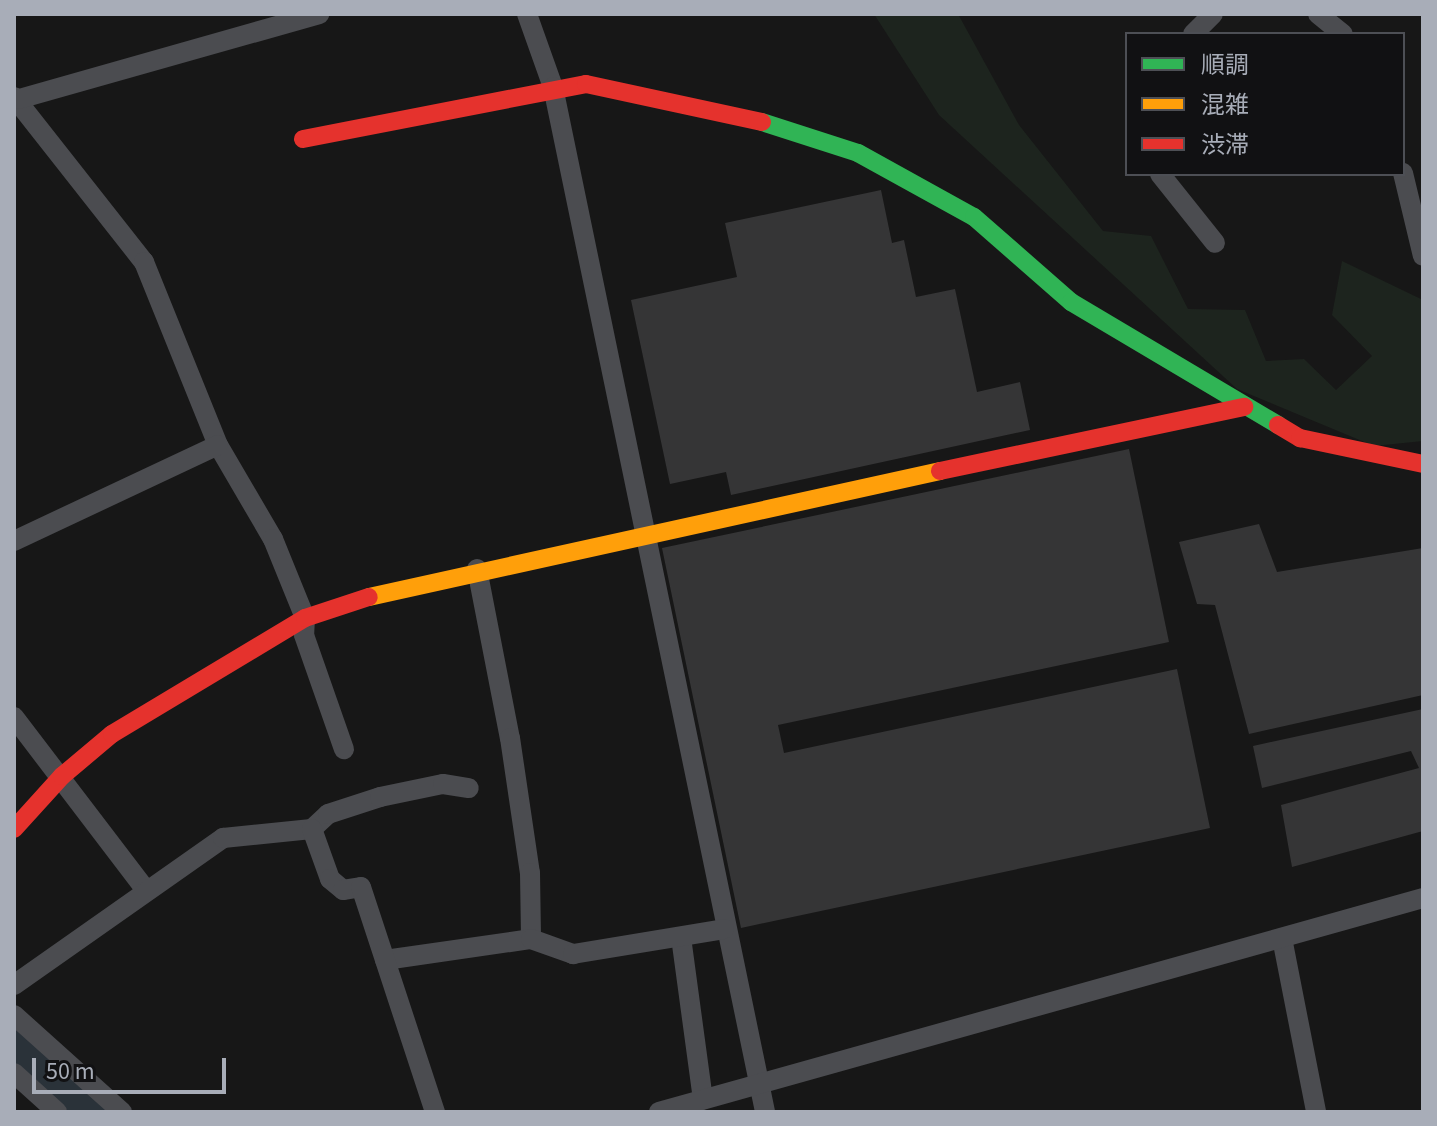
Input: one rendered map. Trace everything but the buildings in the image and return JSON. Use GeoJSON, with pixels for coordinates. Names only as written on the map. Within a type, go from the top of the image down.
{"type":"FeatureCollection","features":[{"type":"Feature","properties":{"kind":"street"},"geometry":{"type":"LineString","coordinates":[[319,14],[16,98],[144,262],[218,445],[273,539],[305,618],[304,635],[344,749]]}},
{"type":"Feature","properties":{"kind":"street"},"geometry":{"type":"LineString","coordinates":[[527,14],[553,87],[724,929],[765,1112]]}},
{"type":"Feature","properties":{"kind":"street"},"geometry":{"type":"LineString","coordinates":[[1195,32],[1213,14]]}},
{"type":"Feature","properties":{"kind":"street"},"geometry":{"type":"LineString","coordinates":[[1318,14],[1339,25]]}},
{"type":"Feature","properties":{"kind":"street"},"geometry":{"type":"LineString","coordinates":[[303,139],[553,87],[586,84],[687,102],[858,153],[974,217],[1071,302],[1300,438],[1423,464]]}},
{"type":"Feature","properties":{"kind":"street"},"geometry":{"type":"LineString","coordinates":[[1162,176],[1215,243]]}},
{"type":"Feature","properties":{"kind":"street"},"geometry":{"type":"LineString","coordinates":[[1404,176],[1423,256]]}},
{"type":"Feature","properties":{"kind":"street"},"geometry":{"type":"LineString","coordinates":[[14,829],[62,776],[112,734],[305,618],[401,586],[646,538],[1244,407]]}},
{"type":"Feature","properties":{"kind":"street"},"geometry":{"type":"LineString","coordinates":[[14,541],[218,445]]}},
{"type":"Feature","properties":{"kind":"street"},"geometry":{"type":"LineString","coordinates":[[477,569],[521,813],[531,939]]}},
{"type":"Feature","properties":{"kind":"street"},"geometry":{"type":"LineString","coordinates":[[14,717],[146,890]]}},
{"type":"Feature","properties":{"kind":"street"},"geometry":{"type":"LineString","coordinates":[[14,985],[223,838],[312,829],[328,814],[380,797],[443,784],[469,788]]}},
{"type":"Feature","properties":{"kind":"street"},"geometry":{"type":"LineString","coordinates":[[312,829],[330,879],[343,890],[361,887],[435,1112]]}},
{"type":"Feature","properties":{"kind":"street"},"geometry":{"type":"LineString","coordinates":[[659,1112],[1423,898]]}},
{"type":"Feature","properties":{"kind":"street"},"geometry":{"type":"LineString","coordinates":[[385,960],[531,939],[573,954],[724,929]]}},
{"type":"Feature","properties":{"kind":"street"},"geometry":{"type":"LineString","coordinates":[[681,937],[703,1100]]}},
{"type":"Feature","properties":{"kind":"street"},"geometry":{"type":"LineString","coordinates":[[1282,938],[1316,1112]]}},
{"type":"Feature","properties":{"kind":"street"},"geometry":{"type":"LineString","coordinates":[[14,1015],[122,1112]]}},
{"type":"Feature","properties":{"kind":"street"},"geometry":{"type":"LineString","coordinates":[[14,1073],[57,1112]]}},
{"type":"Feature","properties":{"kind":"shaded area"},"geometry":{"type":"Polygon","coordinates":[[[874,14],[958,14],[1019,125],[1103,231],[1151,236],[1188,309],[1245,310],[1266,361],[1304,359],[1336,390],[1372,356],[1332,315],[1342,261],[1423,300],[1423,441],[1374,446],[1237,389],[939,115],[874,14]]]}},
{"type":"Feature","properties":{"kind":"waterway"},"geometry":{"type":"LineString","coordinates":[[14,1033],[99,1112]]}},
{"type":"Feature","properties":{"kind":"traffic: fast"},"geometry":{"type":"LineString","coordinates":[[762,122],[858,153],[974,217],[1071,302],[1278,425]]}},
{"type":"Feature","properties":{"kind":"traffic: slow"},"geometry":{"type":"LineString","coordinates":[[369,597],[940,471]]}},
{"type":"Feature","properties":{"kind":"traffic: jam"},"geometry":{"type":"LineString","coordinates":[[303,139],[586,84],[762,122]]}},
{"type":"Feature","properties":{"kind":"traffic: jam"},"geometry":{"type":"LineString","coordinates":[[940,471],[1244,407]]}},
{"type":"Feature","properties":{"kind":"traffic: jam"},"geometry":{"type":"LineString","coordinates":[[1278,425],[1300,438],[1423,464]]}},
{"type":"Feature","properties":{"kind":"traffic: jam"},"geometry":{"type":"LineString","coordinates":[[14,829],[62,776],[112,734],[305,618],[369,597]]}}]}
